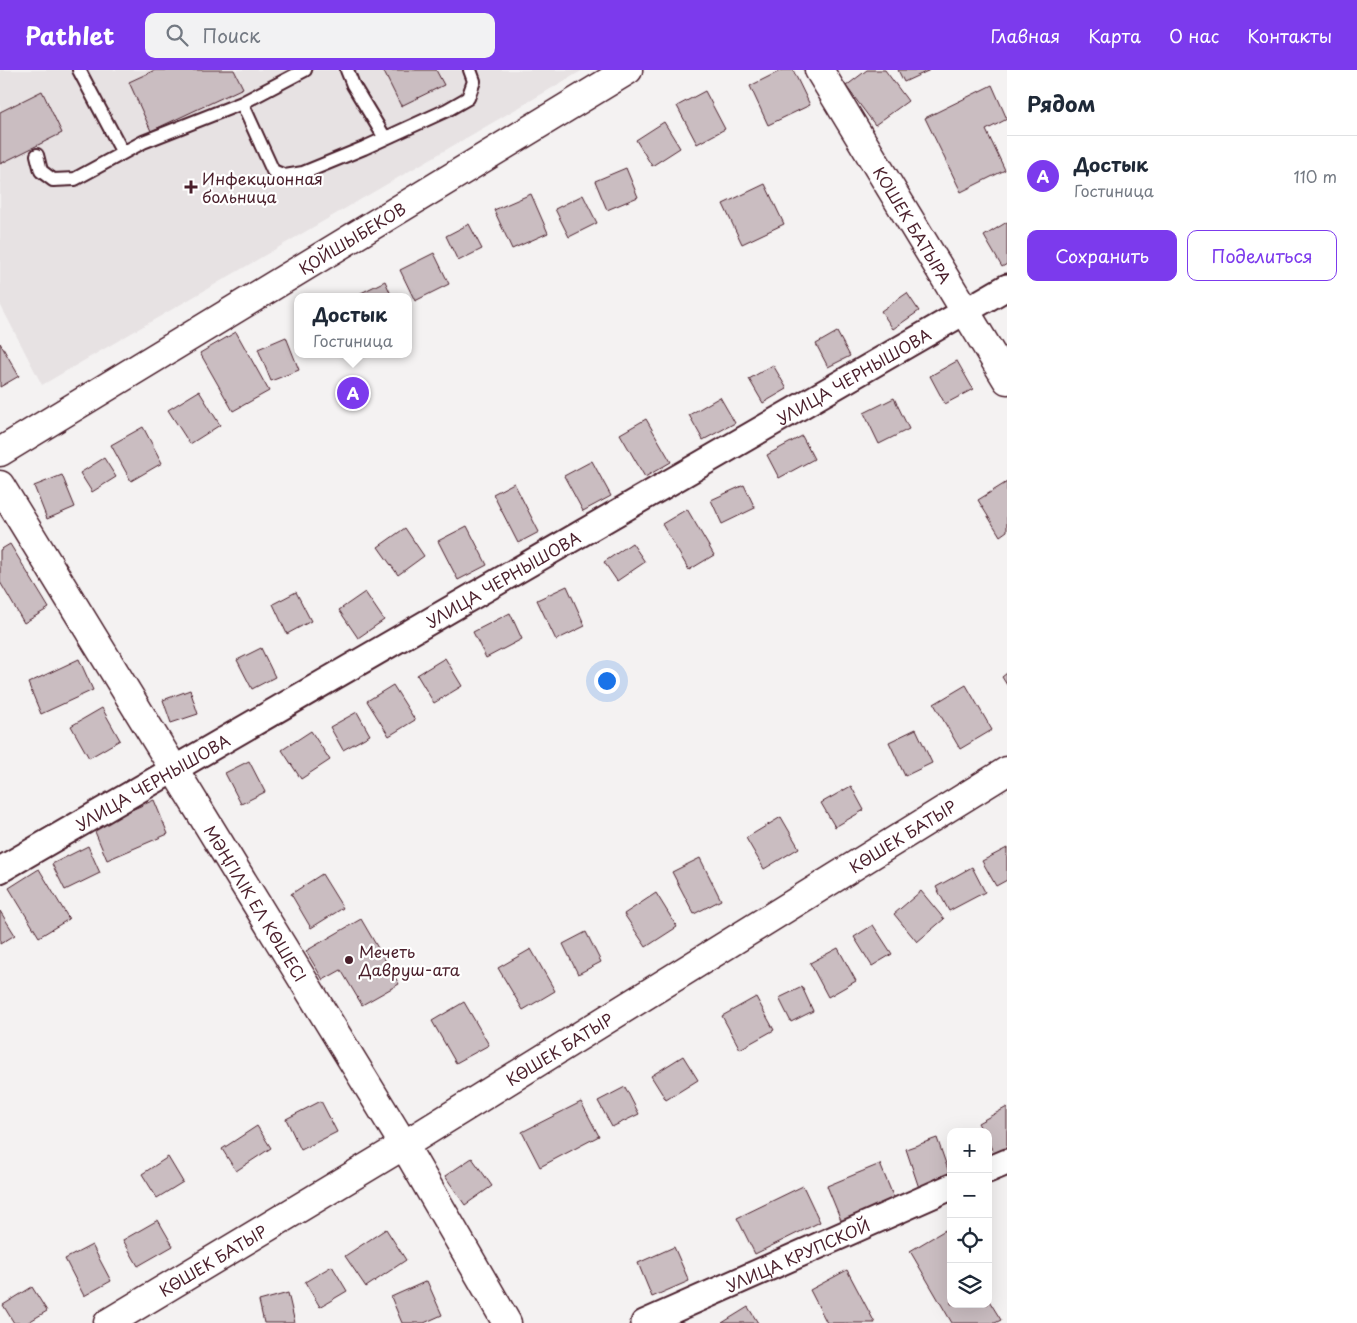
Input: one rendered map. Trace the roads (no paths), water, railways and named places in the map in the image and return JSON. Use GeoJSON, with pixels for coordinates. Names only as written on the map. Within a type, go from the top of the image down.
{"type":"FeatureCollection","features":[{"type":"Feature","properties":{"kind":"street","name":"ҚОЙШЫБЕКОВ"},"geometry":{"type":"LineString","coordinates":[[0,452],[628,70]]}},
{"type":"Feature","properties":{"kind":"street","name":"КОШЕК БАТЫРА"},"geometry":{"type":"LineString","coordinates":[[819,70],[1007,380]]}},
{"type":"Feature","properties":{"kind":"street","name":"УЛИЦА ЧЕРНЫШОВА"},"geometry":{"type":"LineString","coordinates":[[0,870],[173,768],[1007,287]]}},
{"type":"Feature","properties":{"kind":"street","name":"МӘҢГІЛІК ЕЛ КӨШЕСІ"},"geometry":{"type":"LineString","coordinates":[[0,485],[404,1145],[507,1323]]}},
{"type":"Feature","properties":{"kind":"street","name":"КӨШЕК БАТЫР"},"geometry":{"type":"LineString","coordinates":[[108,1323],[404,1145],[1007,771]]}},
{"type":"Feature","properties":{"kind":"street"},"geometry":{"type":"LineString","coordinates":[[992,1168],[1007,1162]]}},
{"type":"Feature","properties":{"kind":"street","name":"УЛИЦА КРУПСКОЙ"},"geometry":{"type":"LineString","coordinates":[[644,1323],[947,1189]]}},
{"type":"Feature","properties":{"kind":"lane"},"geometry":{"type":"LineString","coordinates":[[78,70],[123,153]]}},
{"type":"Feature","properties":{"kind":"lane"},"geometry":{"type":"LineString","coordinates":[[37,155],[41,171],[53,180],[75,179],[143,142],[242,103],[305,70]]}},
{"type":"Feature","properties":{"kind":"lane"},"geometry":{"type":"LineString","coordinates":[[347,70],[352,84],[385,138]]}},
{"type":"Feature","properties":{"kind":"lane"},"geometry":{"type":"LineString","coordinates":[[242,103],[273,171],[286,176],[303,173],[385,138],[447,110],[468,98],[474,81],[470,70]]}},
{"type":"Feature","properties":{"kind":"place","name":"Инфекционная больница"},"geometry":{"type":"Point","coordinates":[191,187]}},
{"type":"Feature","properties":{"kind":"place","name":"Достык"},"geometry":{"type":"Point","coordinates":[353,393]}},
{"type":"Feature","properties":{"kind":"place","name":"Мечеть Давруш-ата"},"geometry":{"type":"Point","coordinates":[349,960]}}]}
